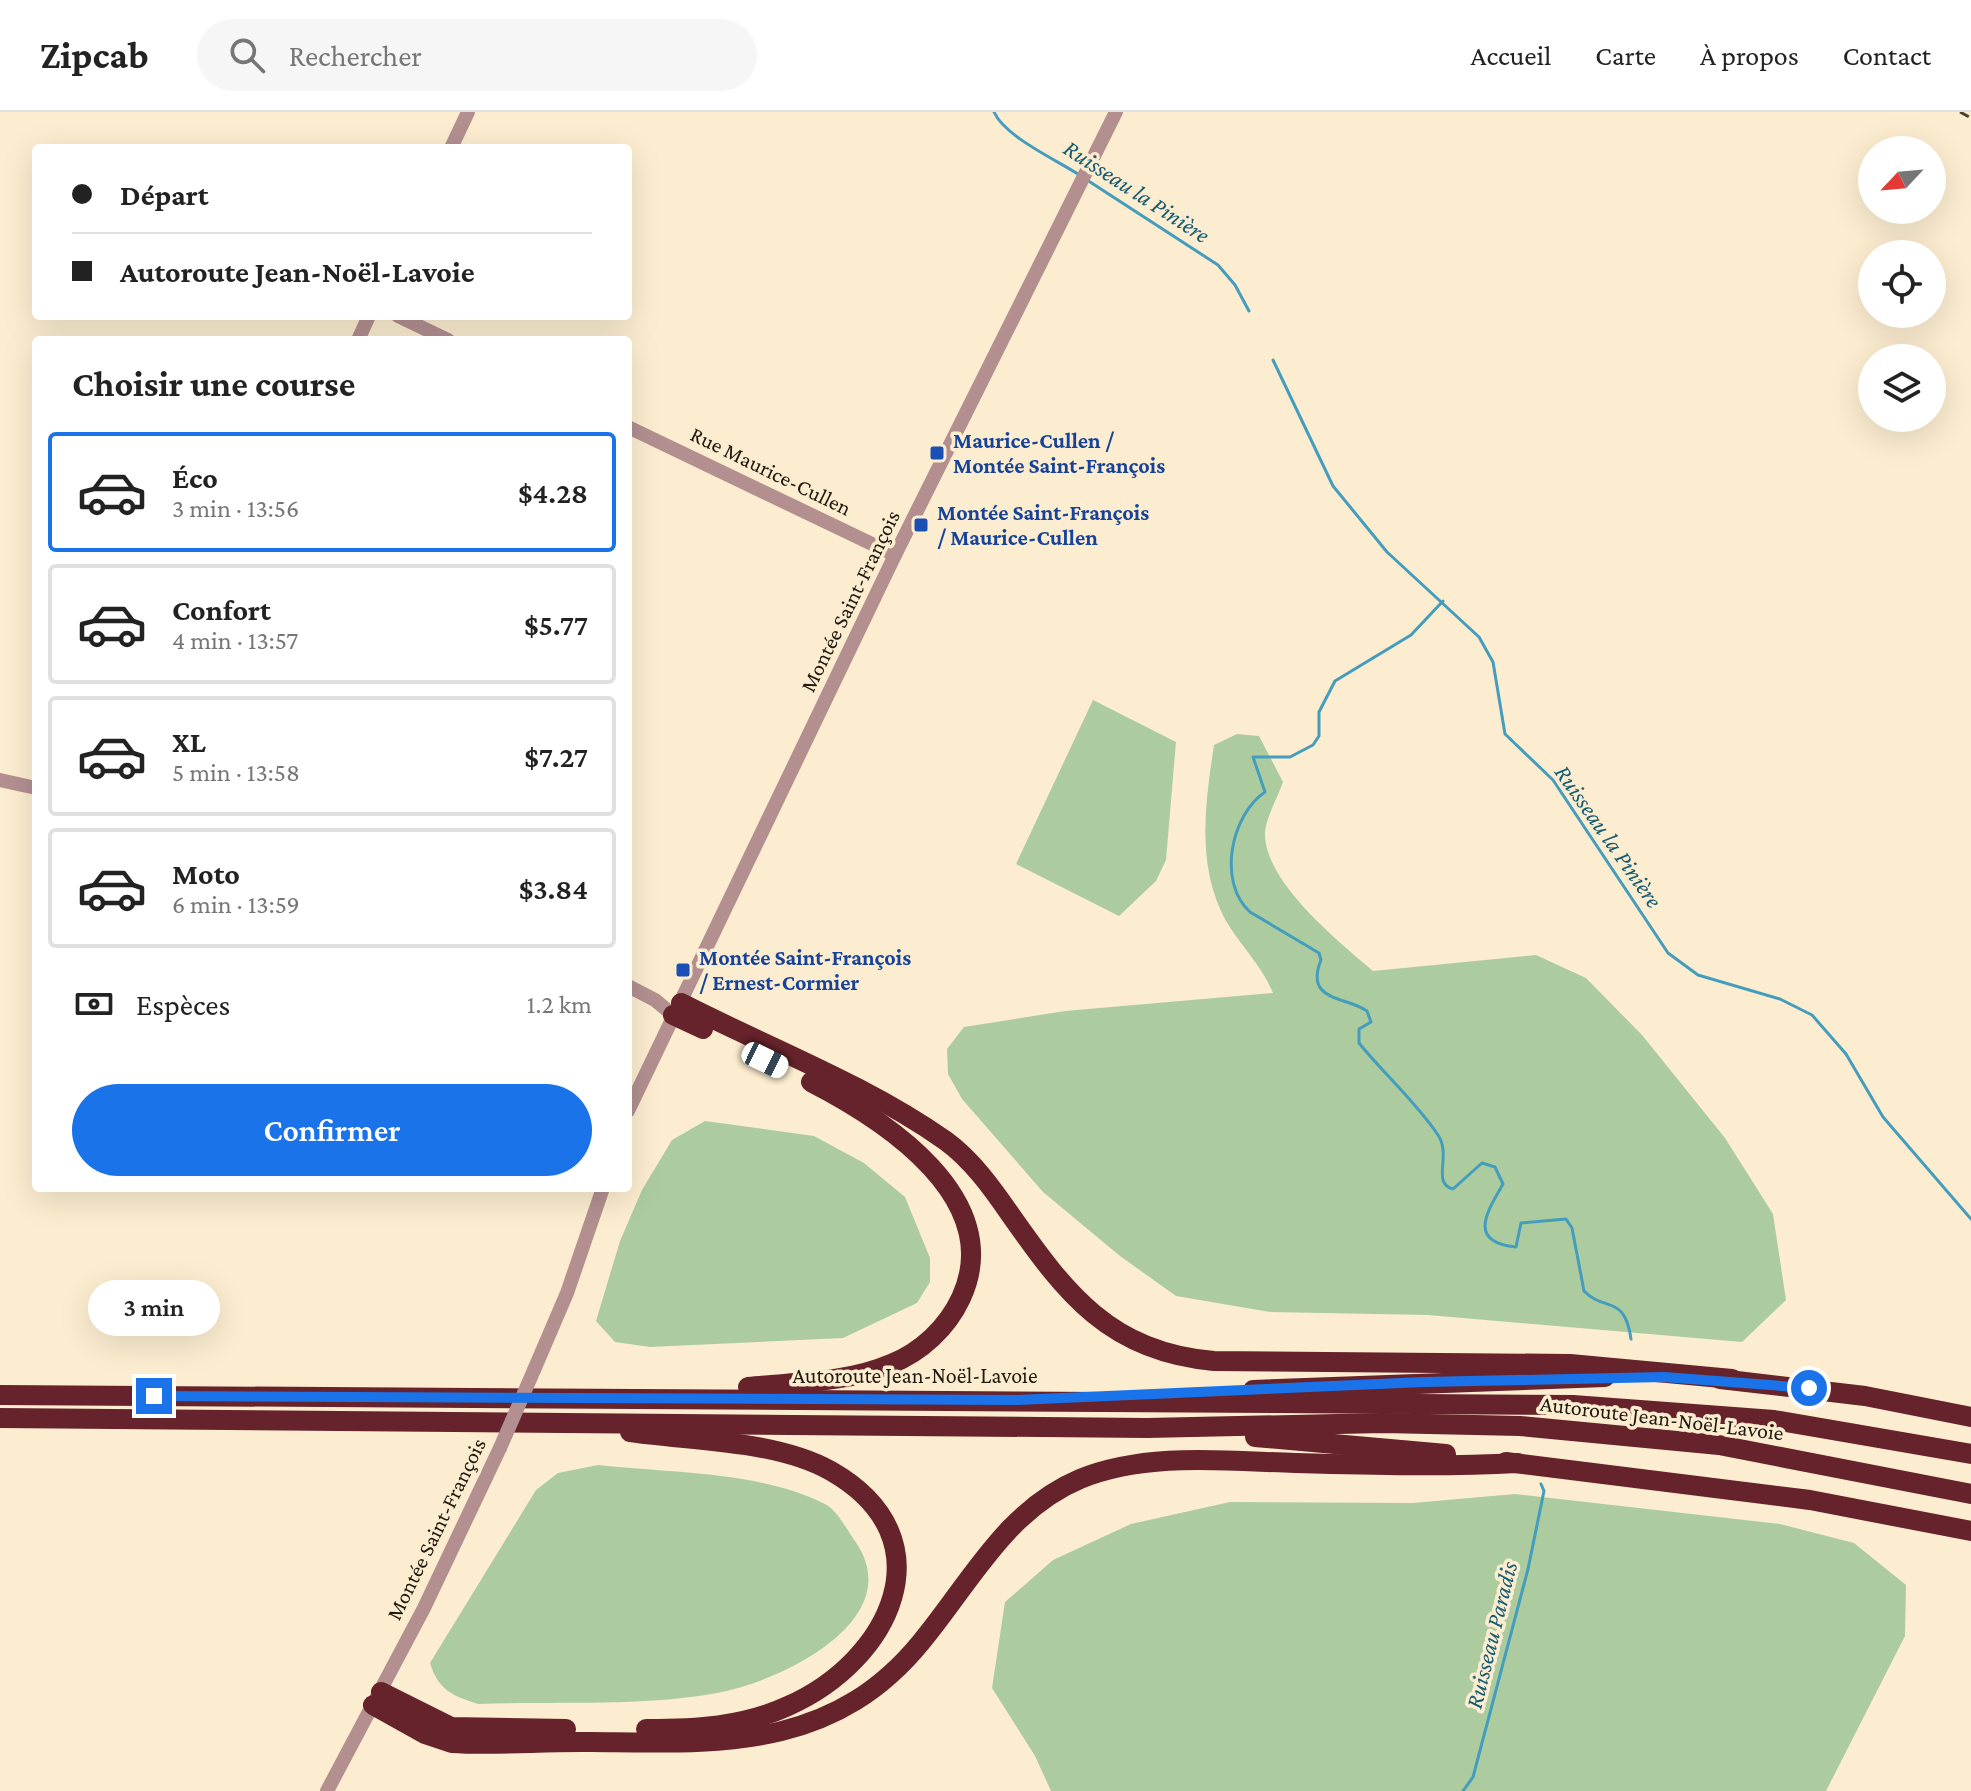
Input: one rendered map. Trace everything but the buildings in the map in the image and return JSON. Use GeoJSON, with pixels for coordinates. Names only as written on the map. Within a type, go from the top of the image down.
{"type":"FeatureCollection","features":[{"type":"Feature","properties":{"kind":"highway"},"geometry":{"type":"LineString","coordinates":[[677,1009],[864,1094],[947,1142],[990,1186],[1068,1293],[1101,1322],[1144,1345],[1177,1356],[1214,1361],[1570,1364],[1732,1379],[1865,1396],[1971,1417]]}},
{"type":"Feature","properties":{"kind":"highway"},"geometry":{"type":"LineString","coordinates":[[636,1399],[838,1378],[895,1363],[927,1343],[947,1321],[965,1288],[972,1257],[965,1218],[948,1188],[889,1130],[824,1088],[677,1009]]}},
{"type":"Feature","properties":{"kind":"highway"},"geometry":{"type":"LineString","coordinates":[[1017,1400],[1567,1378],[1732,1379]]}},
{"type":"Feature","properties":{"kind":"highway","name":"Autoroute Jean-Noël-Lavoie"},"geometry":{"type":"LineString","coordinates":[[0,1395],[1017,1400],[1649,1408],[1797,1422],[1971,1454]]}},
{"type":"Feature","properties":{"kind":"highway","name":"Autoroute Jean-Noël-Lavoie"},"geometry":{"type":"LineString","coordinates":[[0,1418],[1147,1428],[1383,1423],[1566,1428],[1756,1451],[1971,1494]]}},
{"type":"Feature","properties":{"kind":"highway"},"geometry":{"type":"LineString","coordinates":[[377,1698],[457,1728],[713,1727],[763,1716],[813,1693],[851,1666],[880,1631],[896,1585],[895,1549],[889,1531],[869,1501],[836,1474],[803,1459],[764,1450],[555,1421]]}},
{"type":"Feature","properties":{"kind":"highway"},"geometry":{"type":"LineString","coordinates":[[1147,1428],[1518,1463],[1800,1499],[1971,1531]]}},
{"type":"Feature","properties":{"kind":"highway"},"geometry":{"type":"LineString","coordinates":[[377,1698],[425,1734],[452,1743],[701,1743],[764,1737],[814,1723],[882,1682],[914,1651],[1016,1521],[1049,1495],[1090,1476],[1125,1466],[1187,1461],[1445,1467],[1518,1463]]}},
{"type":"Feature","properties":{"kind":"street"},"geometry":{"type":"LineString","coordinates":[[453,144],[468,112]]}},
{"type":"Feature","properties":{"kind":"street","name":"Montée Saint-François"},"geometry":{"type":"LineString","coordinates":[[632,1103],[895,555],[1116,112]]}},
{"type":"Feature","properties":{"kind":"street"},"geometry":{"type":"LineString","coordinates":[[406,320],[440,336]]}},
{"type":"Feature","properties":{"kind":"street","name":"Rue Maurice-Cullen"},"geometry":{"type":"LineString","coordinates":[[632,429],[895,555]]}},
{"type":"Feature","properties":{"kind":"street"},"geometry":{"type":"LineString","coordinates":[[0,780],[32,787]]}},
{"type":"Feature","properties":{"kind":"street"},"geometry":{"type":"LineString","coordinates":[[632,988],[677,1009]]}},
{"type":"Feature","properties":{"kind":"street","name":"Montée Saint-François"},"geometry":{"type":"LineString","coordinates":[[327,1791],[377,1698],[500,1448],[567,1293],[602,1192]]}},
{"type":"Feature","properties":{"kind":"green space"},"geometry":{"type":"Polygon","coordinates":[[[1093,700],[1176,742],[1166,860],[1156,881],[1119,916],[1016,864],[1093,700]]]}},
{"type":"Feature","properties":{"kind":"green space"},"geometry":{"type":"Polygon","coordinates":[[[1237,734],[1259,736],[1283,782],[1265,830],[1269,854],[1278,873],[1307,911],[1373,971],[1536,955],[1586,978],[1642,1035],[1725,1138],[1773,1214],[1786,1300],[1742,1342],[1428,1315],[1270,1312],[1176,1296],[1120,1256],[1043,1192],[962,1099],[948,1074],[947,1049],[964,1027],[1065,1011],[1273,993],[1226,921],[1210,879],[1205,834],[1214,745],[1237,734]]]}},
{"type":"Feature","properties":{"kind":"green space"},"geometry":{"type":"Polygon","coordinates":[[[705,1121],[814,1136],[864,1163],[905,1197],[930,1258],[930,1282],[917,1303],[843,1338],[650,1347],[615,1342],[596,1321],[620,1241],[642,1190],[672,1140],[705,1121]]]}},
{"type":"Feature","properties":{"kind":"green space"},"geometry":{"type":"Polygon","coordinates":[[[598,1465],[744,1479],[800,1493],[825,1504],[838,1515],[868,1569],[866,1596],[853,1620],[832,1641],[805,1660],[776,1674],[722,1692],[633,1702],[478,1704],[448,1691],[437,1680],[430,1663],[536,1490],[558,1473],[598,1465]]]}},
{"type":"Feature","properties":{"kind":"green space"},"geometry":{"type":"Polygon","coordinates":[[[1515,1494],[1780,1524],[1854,1543],[1906,1585],[1905,1636],[1826,1791],[1051,1791],[1035,1756],[992,1688],[1005,1602],[1053,1560],[1131,1524],[1230,1502],[1413,1503],[1515,1494]]]}},
{"type":"Feature","properties":{"kind":"waterway","name":"Ruisseau la Pinière"},"geometry":{"type":"LineString","coordinates":[[994,112],[1020,139],[1081,176]]}},
{"type":"Feature","properties":{"kind":"waterway","name":"Ruisseau la Pinière"},"geometry":{"type":"LineString","coordinates":[[1087,180],[1218,265],[1235,285],[1249,311]]}},
{"type":"Feature","properties":{"kind":"waterway","name":"Ruisseau la Pinière"},"geometry":{"type":"LineString","coordinates":[[1273,360],[1333,486],[1387,552],[1479,637],[1493,662],[1505,734],[1553,780],[1668,953],[1698,975],[1780,999],[1812,1015],[1846,1054],[1883,1117],[1971,1219]]}},
{"type":"Feature","properties":{"kind":"waterway","name":"Ruisseau Paradis"},"geometry":{"type":"LineString","coordinates":[[1443,601],[1411,635],[1335,681],[1319,712],[1319,736],[1313,745],[1290,757],[1253,757],[1265,792],[1253,803],[1237,832],[1232,849],[1234,884],[1250,912],[1319,953],[1318,984],[1323,991],[1367,1011],[1371,1022],[1359,1029],[1359,1043],[1438,1135],[1443,1151],[1443,1181],[1447,1186],[1453,1189],[1482,1163],[1495,1167],[1503,1184],[1485,1224],[1491,1239],[1516,1247],[1521,1223],[1566,1219],[1572,1228],[1584,1291],[1624,1315],[1631,1339]]}},
{"type":"Feature","properties":{"kind":"waterway","name":"Ruisseau Paradis"},"geometry":{"type":"LineString","coordinates":[[1463,1791],[1473,1777],[1528,1569],[1544,1491],[1541,1484]]}},
{"type":"Feature","properties":{"kind":"railway"},"geometry":{"type":"LineString","coordinates":[[1960,112],[1971,118]]}},
{"type":"Feature","properties":{"kind":"place","name":"Maurice-Cullen / Montée Saint-François"},"geometry":{"type":"Point","coordinates":[937,453]}},
{"type":"Feature","properties":{"kind":"place","name":"Montée Saint-François / Maurice-Cullen"},"geometry":{"type":"Point","coordinates":[921,525]}},
{"type":"Feature","properties":{"kind":"place","name":"Montée Saint-François / Ernest-Cormier"},"geometry":{"type":"Point","coordinates":[683,970]}},
{"type":"Feature","properties":{"kind":"route"},"geometry":{"type":"LineString","coordinates":[[154,1396],[1017,1400],[1424,1382],[1664,1377],[1732,1379],[1809,1388]]}}]}
